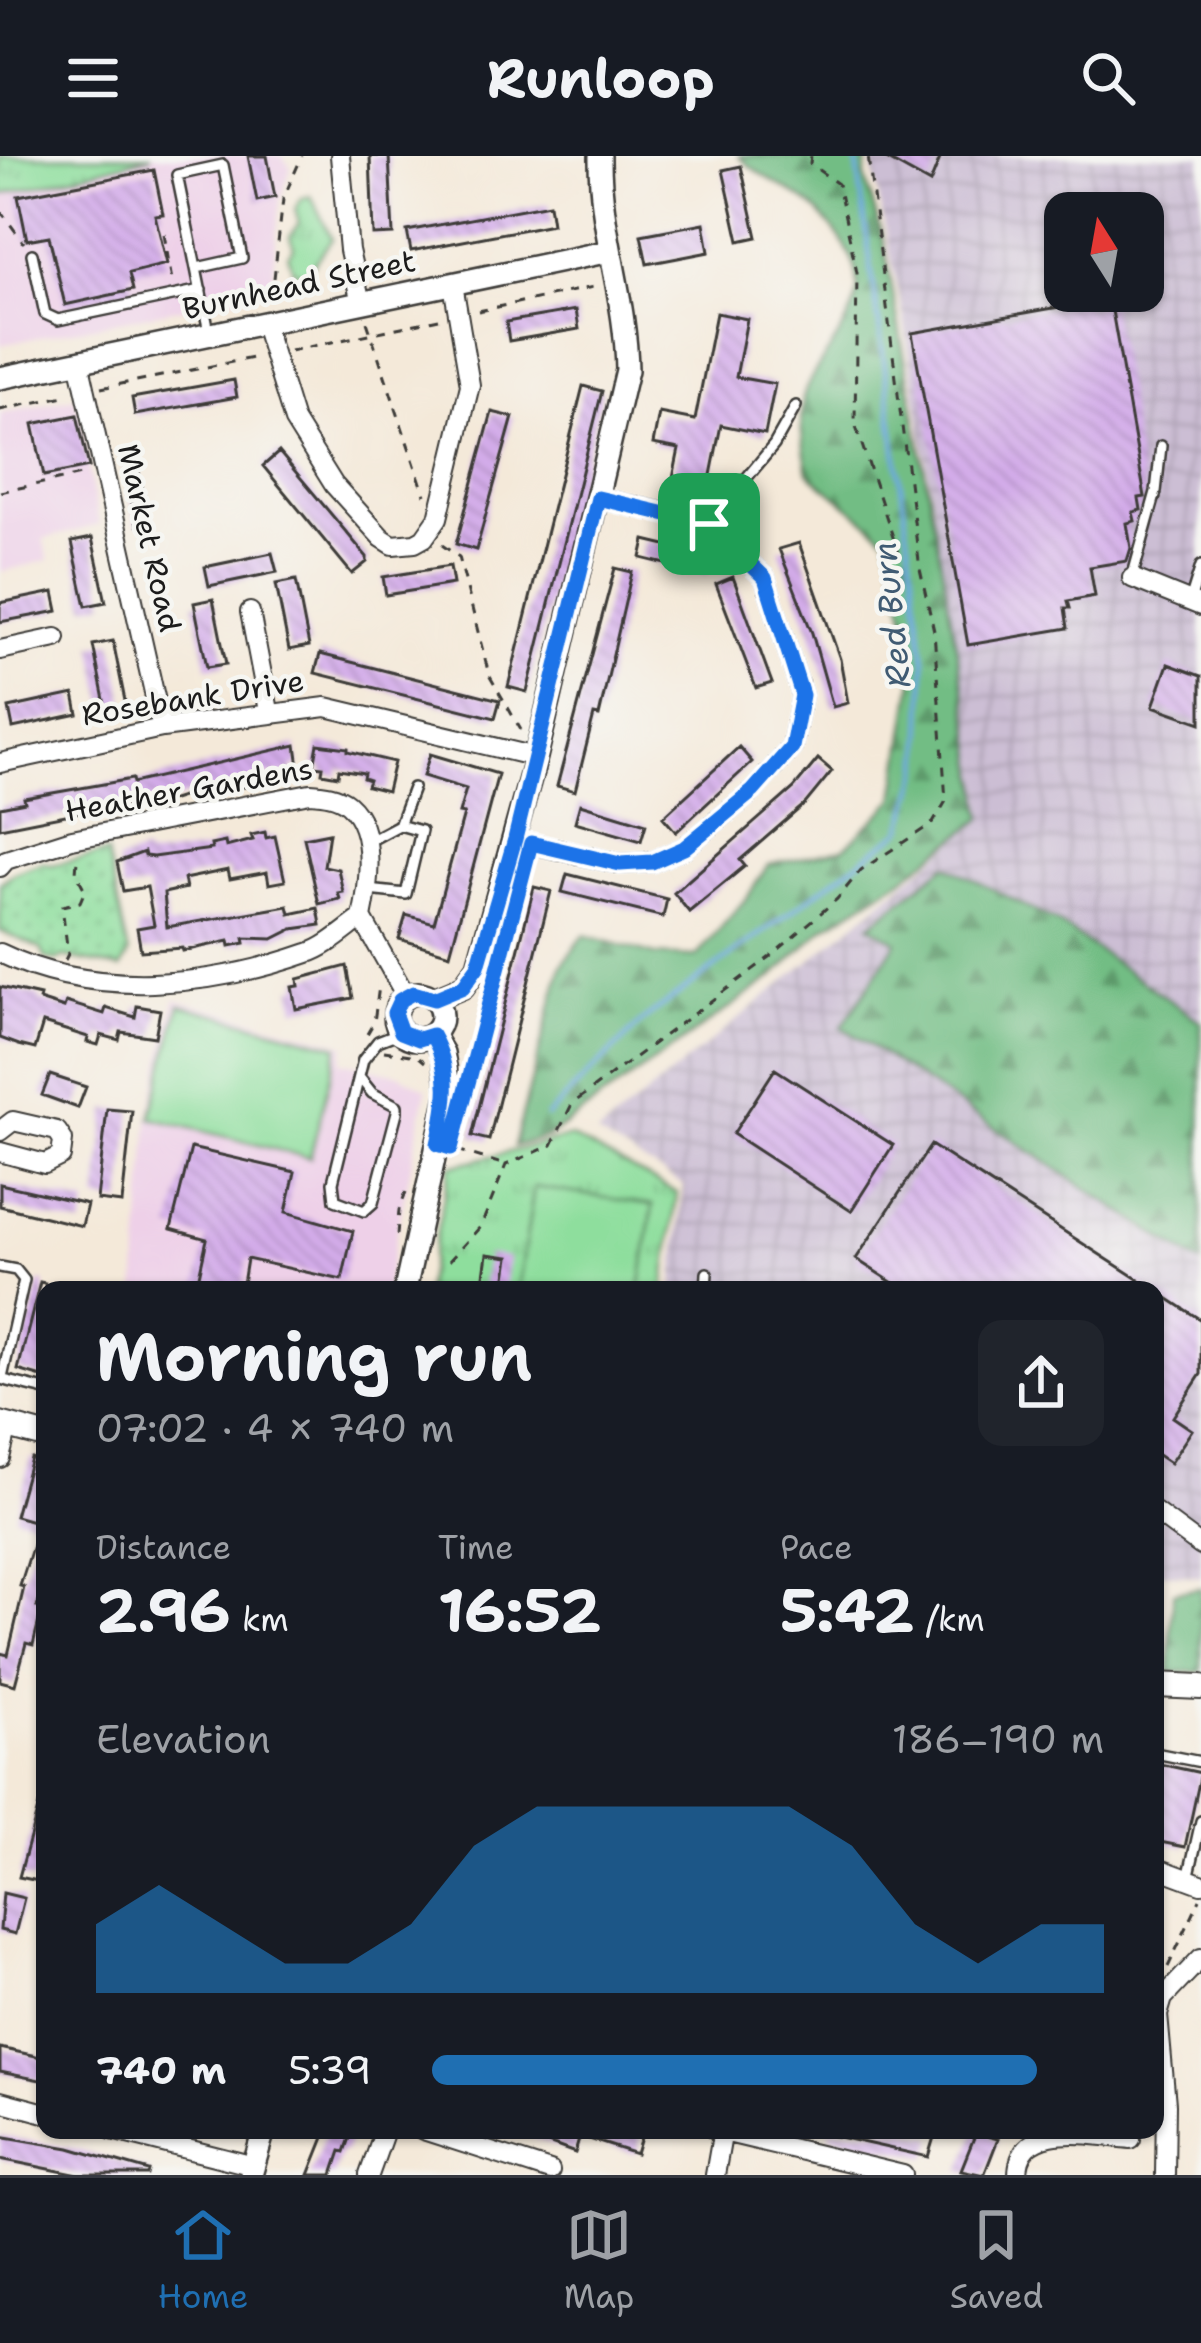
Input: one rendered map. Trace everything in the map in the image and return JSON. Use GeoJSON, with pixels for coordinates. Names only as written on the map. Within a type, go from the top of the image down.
{"type":"FeatureCollection","features":[{"type":"Feature","properties":{"kind":"main road"},"geometry":{"type":"LineString","coordinates":[[4,1425],[36,1434]]}},
{"type":"Feature","properties":{"kind":"main road"},"geometry":{"type":"LineString","coordinates":[[1164,1685],[1201,1687]]}},
{"type":"Feature","properties":{"kind":"street"},"geometry":{"type":"LineString","coordinates":[[340,156],[350,250],[362,303]]}},
{"type":"Feature","properties":{"kind":"street"},"geometry":{"type":"LineString","coordinates":[[434,999],[463,987],[478,966],[536,757],[627,370],[626,326],[602,204],[600,156]]}},
{"type":"Feature","properties":{"kind":"street","name":"Burnhead Street"},"geometry":{"type":"LineString","coordinates":[[0,378],[610,251]]}},
{"type":"Feature","properties":{"kind":"street"},"geometry":{"type":"LineString","coordinates":[[264,324],[294,421],[334,485],[382,538],[393,545],[415,543],[438,518],[470,385],[453,284]]}},
{"type":"Feature","properties":{"kind":"street","name":"Market Road"},"geometry":{"type":"LineString","coordinates":[[79,362],[163,728]]}},
{"type":"Feature","properties":{"kind":"street"},"geometry":{"type":"LineString","coordinates":[[515,839],[620,864],[652,862],[684,848],[753,791],[792,747],[802,695],[765,578],[709,524],[598,498]]}},
{"type":"Feature","properties":{"kind":"street"},"geometry":{"type":"LineString","coordinates":[[1132,578],[1195,604]]}},
{"type":"Feature","properties":{"kind":"street"},"geometry":{"type":"LineString","coordinates":[[250,612],[269,711]]}},
{"type":"Feature","properties":{"kind":"street"},"geometry":{"type":"LineString","coordinates":[[0,650],[56,638]]}},
{"type":"Feature","properties":{"kind":"street","name":"Rosebank Drive"},"geometry":{"type":"LineString","coordinates":[[0,763],[163,728],[326,707],[536,757]]}},
{"type":"Feature","properties":{"kind":"street","name":"Heather Gardens"},"geometry":{"type":"LineString","coordinates":[[0,867],[6,860],[72,839],[310,793],[350,805],[367,842]]}},
{"type":"Feature","properties":{"kind":"street"},"geometry":{"type":"LineString","coordinates":[[367,842],[368,890],[362,918],[406,995]]}},
{"type":"Feature","properties":{"kind":"street"},"geometry":{"type":"LineString","coordinates":[[0,953],[29,967],[110,983],[198,980],[312,952],[362,918]]}},
{"type":"Feature","properties":{"kind":"street"},"geometry":{"type":"LineString","coordinates":[[421,993],[434,999],[441,1017],[432,1035],[419,1039],[401,1032],[394,1013],[406,995],[421,993]]}},
{"type":"Feature","properties":{"kind":"street"},"geometry":{"type":"LineString","coordinates":[[407,1281],[449,1091],[442,1053],[432,1035]]}},
{"type":"Feature","properties":{"kind":"street"},"geometry":{"type":"LineString","coordinates":[[0,1131],[14,1121],[44,1126],[57,1131],[63,1148],[61,1156],[45,1164],[0,1153]]}},
{"type":"Feature","properties":{"kind":"street"},"geometry":{"type":"LineString","coordinates":[[0,1458],[4,1425]]}},
{"type":"Feature","properties":{"kind":"street"},"geometry":{"type":"LineString","coordinates":[[1164,1519],[1201,1546]]}},
{"type":"Feature","properties":{"kind":"street"},"geometry":{"type":"LineString","coordinates":[[1164,1870],[1194,1881]]}},
{"type":"Feature","properties":{"kind":"street"},"geometry":{"type":"LineString","coordinates":[[1164,1995],[1169,1980],[1201,1962]]}},
{"type":"Feature","properties":{"kind":"street"},"geometry":{"type":"LineString","coordinates":[[1164,2082],[1166,2175]]}},
{"type":"Feature","properties":{"kind":"street"},"geometry":{"type":"LineString","coordinates":[[0,2102],[36,2111]]}},
{"type":"Feature","properties":{"kind":"street"},"geometry":{"type":"LineString","coordinates":[[143,2139],[252,2171],[261,2139]]}},
{"type":"Feature","properties":{"kind":"street"},"geometry":{"type":"LineString","coordinates":[[369,2175],[382,2139]]}},
{"type":"Feature","properties":{"kind":"street"},"geometry":{"type":"LineString","coordinates":[[451,2139],[550,2171]]}},
{"type":"Feature","properties":{"kind":"street"},"geometry":{"type":"LineString","coordinates":[[715,2175],[719,2139]]}},
{"type":"Feature","properties":{"kind":"street"},"geometry":{"type":"LineString","coordinates":[[753,2139],[903,2175]]}},
{"type":"Feature","properties":{"kind":"street"},"geometry":{"type":"LineString","coordinates":[[1018,2175],[1024,2150],[1037,2139]]}},
{"type":"Feature","properties":{"kind":"lane"},"geometry":{"type":"LineString","coordinates":[[196,268],[242,258],[223,165],[177,175],[209,335]]}},
{"type":"Feature","properties":{"kind":"lane"},"geometry":{"type":"LineString","coordinates":[[32,254],[45,314],[58,320],[201,290]]}},
{"type":"Feature","properties":{"kind":"lane"},"geometry":{"type":"LineString","coordinates":[[709,524],[774,445],[796,406]]}},
{"type":"Feature","properties":{"kind":"lane"},"geometry":{"type":"LineString","coordinates":[[1132,578],[1156,493],[1160,446]]}},
{"type":"Feature","properties":{"kind":"lane"},"geometry":{"type":"LineString","coordinates":[[1195,604],[1201,566]]}},
{"type":"Feature","properties":{"kind":"lane"},"geometry":{"type":"LineString","coordinates":[[367,842],[399,825],[413,788]]}},
{"type":"Feature","properties":{"kind":"lane"},"geometry":{"type":"LineString","coordinates":[[368,890],[406,894],[421,832],[399,825]]}},
{"type":"Feature","properties":{"kind":"lane"},"geometry":{"type":"LineString","coordinates":[[359,1077],[372,1093],[397,1106],[373,1203],[364,1211],[335,1200],[333,1182],[363,1060],[378,1041],[401,1032]]}},
{"type":"Feature","properties":{"kind":"lane"},"geometry":{"type":"LineString","coordinates":[[0,1267],[16,1270],[24,1280],[1,1378],[36,1388]]}},
{"type":"Feature","properties":{"kind":"lane"},"geometry":{"type":"LineString","coordinates":[[707,1273],[707,1281]]}},
{"type":"Feature","properties":{"kind":"lane"},"geometry":{"type":"LineString","coordinates":[[1164,1755],[1201,1762]]}},
{"type":"Feature","properties":{"kind":"lane"},"geometry":{"type":"LineString","coordinates":[[1194,1881],[1201,1821]]}},
{"type":"Feature","properties":{"kind":"path"},"geometry":{"type":"LineString","coordinates":[[272,296],[284,199],[302,156]]}},
{"type":"Feature","properties":{"kind":"path"},"geometry":{"type":"LineString","coordinates":[[811,156],[810,164],[838,184],[857,273],[855,424],[898,552]]}},
{"type":"Feature","properties":{"kind":"path"},"geometry":{"type":"LineString","coordinates":[[0,210],[32,254]]}},
{"type":"Feature","properties":{"kind":"path"},"geometry":{"type":"LineString","coordinates":[[0,410],[617,283]]}},
{"type":"Feature","properties":{"kind":"path"},"geometry":{"type":"LineString","coordinates":[[0,492],[103,471]]}},
{"type":"Feature","properties":{"kind":"path"},"geometry":{"type":"LineString","coordinates":[[58,973],[68,954],[62,906],[80,902],[85,890],[76,873],[79,867],[72,839]]}},
{"type":"Feature","properties":{"kind":"path"},"geometry":{"type":"LineString","coordinates":[[468,1081],[497,969]]}},
{"type":"Feature","properties":{"kind":"path"},"geometry":{"type":"LineString","coordinates":[[438,1144],[506,1165]]}},
{"type":"Feature","properties":{"kind":"path"},"geometry":{"type":"LineString","coordinates":[[1169,1980],[1201,1897]]}},
{"type":"Feature","properties":{"kind":"shaded area"},"geometry":{"type":"Polygon","coordinates":[[[152,156],[282,156],[291,168],[280,200],[272,282],[262,292],[0,345],[0,195],[152,156]]]}},
{"type":"Feature","properties":{"kind":"shaded area"},"geometry":{"type":"Polygon","coordinates":[[[870,156],[1201,156],[1201,1577],[1164,1573],[1164,1281],[674,1281],[683,1185],[597,1135],[982,819],[904,320],[870,156]]]}},
{"type":"Feature","properties":{"kind":"shaded area"},"geometry":{"type":"Polygon","coordinates":[[[75,397],[99,525],[43,539],[49,560],[0,572],[0,414],[75,397]]]}},
{"type":"Feature","properties":{"kind":"shaded area"},"geometry":{"type":"Polygon","coordinates":[[[175,999],[345,1044],[341,1061],[399,1074],[427,1089],[387,1281],[137,1281],[149,1117],[175,999]]]}},
{"type":"Feature","properties":{"kind":"green space"},"geometry":{"type":"Polygon","coordinates":[[[0,156],[152,156],[0,195],[0,156]]]}},
{"type":"Feature","properties":{"kind":"green space"},"geometry":{"type":"Polygon","coordinates":[[[739,156],[867,156],[865,177],[884,243],[983,818],[902,879],[825,927],[774,976],[548,1137],[514,1146],[562,965],[584,935],[655,955],[696,957],[768,865],[843,849],[895,799],[913,680],[905,614],[886,537],[808,473],[801,426],[807,387],[855,302],[856,271],[850,254],[822,216],[739,156]]]}},
{"type":"Feature","properties":{"kind":"green space"},"geometry":{"type":"Polygon","coordinates":[[[311,196],[332,239],[307,272],[294,272],[288,255],[294,247],[290,236],[299,223],[295,209],[302,198],[311,196]]]}},
{"type":"Feature","properties":{"kind":"green space"},"geometry":{"type":"Polygon","coordinates":[[[107,853],[129,954],[121,968],[64,957],[46,959],[41,949],[0,931],[0,883],[43,862],[51,865],[107,853]]]}},
{"type":"Feature","properties":{"kind":"green space"},"geometry":{"type":"Polygon","coordinates":[[[946,865],[1058,923],[1201,1022],[1201,1264],[842,1027],[897,942],[870,925],[946,865]]]}},
{"type":"Feature","properties":{"kind":"green space"},"geometry":{"type":"Polygon","coordinates":[[[180,1005],[338,1046],[310,1158],[151,1118],[180,1005]]]}},
{"type":"Feature","properties":{"kind":"green space"},"geometry":{"type":"Polygon","coordinates":[[[571,1137],[677,1193],[665,1281],[427,1281],[450,1166],[571,1137]]]}},
{"type":"Feature","properties":{"kind":"green space"},"geometry":{"type":"Polygon","coordinates":[[[534,1187],[653,1205],[641,1281],[519,1281],[534,1187]]]}},
{"type":"Feature","properties":{"kind":"green space"},"geometry":{"type":"Polygon","coordinates":[[[1201,1588],[1201,1672],[1169,1672],[1173,1592],[1201,1588]]]}},
{"type":"Feature","properties":{"kind":"building"},"geometry":{"type":"Polygon","coordinates":[[[248,156],[267,156],[275,197],[257,201],[248,156]]]}},
{"type":"Feature","properties":{"kind":"building"},"geometry":{"type":"Polygon","coordinates":[[[370,156],[389,156],[393,234],[373,235],[370,156]]]}},
{"type":"Feature","properties":{"kind":"building"},"geometry":{"type":"Polygon","coordinates":[[[881,156],[941,156],[930,183],[881,156]]]}},
{"type":"Feature","properties":{"kind":"building"},"geometry":{"type":"Polygon","coordinates":[[[741,166],[757,237],[739,241],[723,170],[741,166]]]}},
{"type":"Feature","properties":{"kind":"building"},"geometry":{"type":"Polygon","coordinates":[[[154,170],[163,214],[155,215],[167,264],[129,273],[133,290],[65,305],[49,236],[27,240],[18,196],[154,170]]]}},
{"type":"Feature","properties":{"kind":"building"},"geometry":{"type":"Polygon","coordinates":[[[549,204],[552,224],[411,251],[407,231],[549,204]]]}},
{"type":"Feature","properties":{"kind":"building"},"geometry":{"type":"Polygon","coordinates":[[[704,223],[709,252],[647,264],[641,235],[704,223]]]}},
{"type":"Feature","properties":{"kind":"building"},"geometry":{"type":"Polygon","coordinates":[[[576,310],[579,329],[509,341],[506,322],[576,310]]]}},
{"type":"Feature","properties":{"kind":"building"},"geometry":{"type":"Polygon","coordinates":[[[1044,310],[1112,312],[1145,497],[1139,498],[1141,510],[1133,512],[1135,521],[1127,523],[1131,548],[1127,561],[1090,567],[1095,596],[1068,601],[1068,628],[968,645],[912,333],[1044,310]]]}},
{"type":"Feature","properties":{"kind":"building"},"geometry":{"type":"Polygon","coordinates":[[[716,313],[747,319],[736,377],[775,384],[765,434],[721,425],[706,500],[670,493],[679,449],[653,444],[659,413],[695,420],[716,313]]]}},
{"type":"Feature","properties":{"kind":"building"},"geometry":{"type":"Polygon","coordinates":[[[234,380],[237,397],[135,415],[132,398],[234,380]]]}},
{"type":"Feature","properties":{"kind":"building"},"geometry":{"type":"Polygon","coordinates":[[[583,386],[602,391],[527,692],[508,687],[583,386]]]}},
{"type":"Feature","properties":{"kind":"building"},"geometry":{"type":"Polygon","coordinates":[[[492,412],[513,417],[476,550],[456,544],[492,412]]]}},
{"type":"Feature","properties":{"kind":"building"},"geometry":{"type":"Polygon","coordinates":[[[77,415],[89,467],[44,476],[33,424],[77,415]]]}},
{"type":"Feature","properties":{"kind":"building"},"geometry":{"type":"Polygon","coordinates":[[[134,449],[150,523],[137,525],[121,452],[134,449]]]}},
{"type":"Feature","properties":{"kind":"building"},"geometry":{"type":"Polygon","coordinates":[[[279,452],[367,557],[352,574],[263,466],[279,452]]]}},
{"type":"Feature","properties":{"kind":"building"},"geometry":{"type":"Polygon","coordinates":[[[92,538],[106,602],[86,606],[72,542],[92,538]]]}},
{"type":"Feature","properties":{"kind":"building"},"geometry":{"type":"Polygon","coordinates":[[[645,540],[712,556],[707,574],[641,558],[645,540]]]}},
{"type":"Feature","properties":{"kind":"building"},"geometry":{"type":"Polygon","coordinates":[[[799,543],[840,659],[848,703],[833,707],[812,633],[779,549],[799,543]]]}},
{"type":"Feature","properties":{"kind":"building"},"geometry":{"type":"Polygon","coordinates":[[[272,553],[277,572],[209,586],[205,567],[272,553]]]}},
{"type":"Feature","properties":{"kind":"building"},"geometry":{"type":"Polygon","coordinates":[[[450,566],[453,584],[386,595],[383,577],[450,566]]]}},
{"type":"Feature","properties":{"kind":"building"},"geometry":{"type":"Polygon","coordinates":[[[615,568],[632,572],[599,716],[594,715],[575,791],[557,786],[615,568]]]}},
{"type":"Feature","properties":{"kind":"building"},"geometry":{"type":"Polygon","coordinates":[[[733,577],[772,683],[756,688],[716,584],[733,577]]]}},
{"type":"Feature","properties":{"kind":"building"},"geometry":{"type":"Polygon","coordinates":[[[296,580],[309,646],[289,650],[276,584],[296,580]]]}},
{"type":"Feature","properties":{"kind":"building"},"geometry":{"type":"Polygon","coordinates":[[[54,592],[58,611],[0,622],[0,603],[54,592]]]}},
{"type":"Feature","properties":{"kind":"building"},"geometry":{"type":"Polygon","coordinates":[[[213,599],[226,664],[207,667],[194,603],[213,599]]]}},
{"type":"Feature","properties":{"kind":"building"},"geometry":{"type":"Polygon","coordinates":[[[113,641],[126,706],[106,710],[93,645],[113,641]]]}},
{"type":"Feature","properties":{"kind":"building"},"geometry":{"type":"Polygon","coordinates":[[[320,654],[500,700],[495,718],[315,673],[320,654]]]}},
{"type":"Feature","properties":{"kind":"building"},"geometry":{"type":"Polygon","coordinates":[[[1168,664],[1201,676],[1201,723],[1153,706],[1168,664]]]}},
{"type":"Feature","properties":{"kind":"building"},"geometry":{"type":"Polygon","coordinates":[[[74,694],[78,714],[13,728],[9,708],[74,694]]]}},
{"type":"Feature","properties":{"kind":"building"},"geometry":{"type":"Polygon","coordinates":[[[318,744],[394,762],[387,791],[367,786],[364,773],[339,769],[338,776],[322,773],[323,767],[314,766],[318,744]]]}},
{"type":"Feature","properties":{"kind":"building"},"geometry":{"type":"Polygon","coordinates":[[[296,745],[299,766],[292,767],[292,772],[257,777],[250,780],[251,786],[238,788],[237,784],[199,798],[197,792],[160,804],[158,798],[117,811],[116,805],[0,828],[0,807],[25,802],[24,798],[132,779],[133,783],[296,745]]]}},
{"type":"Feature","properties":{"kind":"building"},"geometry":{"type":"Polygon","coordinates":[[[739,747],[752,762],[676,832],[663,817],[739,747]]]}},
{"type":"Feature","properties":{"kind":"building"},"geometry":{"type":"Polygon","coordinates":[[[430,754],[498,774],[450,954],[399,939],[406,915],[434,923],[464,814],[459,813],[466,789],[423,776],[430,754]]]}},
{"type":"Feature","properties":{"kind":"building"},"geometry":{"type":"Polygon","coordinates":[[[818,759],[832,771],[805,804],[740,860],[745,866],[689,912],[674,893],[794,788],[818,759]]]}},
{"type":"Feature","properties":{"kind":"building"},"geometry":{"type":"Polygon","coordinates":[[[580,804],[646,824],[641,841],[575,822],[580,804]]]}},
{"type":"Feature","properties":{"kind":"building"},"geometry":{"type":"Polygon","coordinates":[[[265,832],[266,838],[275,836],[285,881],[269,884],[267,872],[230,879],[228,870],[184,879],[186,888],[164,893],[167,927],[288,906],[290,914],[318,908],[321,925],[293,929],[273,939],[244,938],[245,943],[230,946],[229,941],[183,951],[141,951],[137,928],[154,925],[147,887],[123,891],[117,862],[144,852],[153,857],[212,849],[211,845],[225,842],[226,847],[265,832]]]}},
{"type":"Feature","properties":{"kind":"building"},"geometry":{"type":"Polygon","coordinates":[[[329,833],[324,866],[338,869],[343,892],[338,893],[340,899],[319,904],[304,838],[329,833]]]}},
{"type":"Feature","properties":{"kind":"building"},"geometry":{"type":"Polygon","coordinates":[[[567,874],[667,899],[663,917],[562,892],[567,874]]]}},
{"type":"Feature","properties":{"kind":"building"},"geometry":{"type":"Polygon","coordinates":[[[534,887],[551,891],[489,1140],[472,1136],[534,887]]]}},
{"type":"Feature","properties":{"kind":"building"},"geometry":{"type":"Polygon","coordinates":[[[347,966],[353,998],[296,1009],[292,987],[299,986],[298,979],[347,966]]]}},
{"type":"Feature","properties":{"kind":"building"},"geometry":{"type":"Polygon","coordinates":[[[0,987],[40,996],[39,1000],[64,1008],[66,1002],[104,1014],[106,1008],[135,1017],[137,1006],[160,1010],[155,1037],[121,1032],[119,1040],[101,1035],[98,1045],[87,1042],[88,1037],[43,1023],[35,1049],[19,1045],[0,1038],[0,987]]]}},
{"type":"Feature","properties":{"kind":"building"},"geometry":{"type":"Polygon","coordinates":[[[775,1069],[893,1145],[851,1211],[733,1134],[775,1069]]]}},
{"type":"Feature","properties":{"kind":"building"},"geometry":{"type":"Polygon","coordinates":[[[50,1075],[86,1087],[78,1108],[42,1095],[50,1075]]]}},
{"type":"Feature","properties":{"kind":"building"},"geometry":{"type":"Polygon","coordinates":[[[107,1109],[132,1111],[122,1203],[97,1200],[107,1109]]]}},
{"type":"Feature","properties":{"kind":"building"},"geometry":{"type":"Polygon","coordinates":[[[931,1145],[1140,1281],[890,1281],[856,1259],[931,1145]]]}},
{"type":"Feature","properties":{"kind":"building"},"geometry":{"type":"Polygon","coordinates":[[[191,1148],[295,1172],[286,1212],[353,1231],[342,1280],[247,1259],[243,1281],[198,1281],[207,1239],[171,1229],[191,1148]]]}},
{"type":"Feature","properties":{"kind":"building"},"geometry":{"type":"Polygon","coordinates":[[[0,1184],[87,1204],[82,1226],[0,1206],[0,1184]]]}},
{"type":"Feature","properties":{"kind":"building"},"geometry":{"type":"Polygon","coordinates":[[[487,1254],[509,1257],[505,1281],[483,1281],[487,1254]]]}},
{"type":"Feature","properties":{"kind":"building"},"geometry":{"type":"Polygon","coordinates":[[[1164,1296],[1201,1320],[1201,1374],[1173,1417],[1192,1430],[1170,1463],[1164,1459],[1164,1296]]]}},
{"type":"Feature","properties":{"kind":"building"},"geometry":{"type":"Polygon","coordinates":[[[36,1298],[36,1375],[18,1370],[36,1298]]]}},
{"type":"Feature","properties":{"kind":"building"},"geometry":{"type":"Polygon","coordinates":[[[31,1458],[36,1459],[36,1522],[15,1516],[31,1458]]]}},
{"type":"Feature","properties":{"kind":"building"},"geometry":{"type":"Polygon","coordinates":[[[36,1536],[36,1633],[33,1645],[26,1643],[15,1685],[0,1681],[0,1653],[8,1655],[24,1587],[20,1586],[36,1536]]]}},
{"type":"Feature","properties":{"kind":"building"},"geometry":{"type":"Polygon","coordinates":[[[1164,1765],[1201,1773],[1185,1847],[1164,1843],[1164,1765]]]}},
{"type":"Feature","properties":{"kind":"building"},"geometry":{"type":"Polygon","coordinates":[[[36,1816],[36,1881],[19,1877],[36,1816]]]}},
{"type":"Feature","properties":{"kind":"building"},"geometry":{"type":"Polygon","coordinates":[[[3,1893],[24,1898],[15,1934],[0,1930],[3,1893]]]}},
{"type":"Feature","properties":{"kind":"building"},"geometry":{"type":"Polygon","coordinates":[[[0,2048],[36,2056],[36,2079],[0,2072],[0,2048]]]}},
{"type":"Feature","properties":{"kind":"building"},"geometry":{"type":"Polygon","coordinates":[[[0,2136],[70,2148],[149,2171],[148,2175],[79,2175],[0,2159],[0,2136]]]}},
{"type":"Feature","properties":{"kind":"building"},"geometry":{"type":"Polygon","coordinates":[[[323,2139],[350,2139],[333,2175],[309,2175],[323,2139]]]}},
{"type":"Feature","properties":{"kind":"building"},"geometry":{"type":"Polygon","coordinates":[[[537,2139],[579,2139],[575,2153],[537,2139]]]}},
{"type":"Feature","properties":{"kind":"building"},"geometry":{"type":"Polygon","coordinates":[[[589,2139],[640,2139],[636,2154],[589,2139]]]}},
{"type":"Feature","properties":{"kind":"building"},"geometry":{"type":"Polygon","coordinates":[[[848,2139],[933,2139],[928,2157],[848,2139]]]}},
{"type":"Feature","properties":{"kind":"building"},"geometry":{"type":"Polygon","coordinates":[[[973,2139],[998,2139],[984,2175],[961,2170],[973,2139]]]}},
{"type":"Feature","properties":{"kind":"waterway","name":"Red Burn"},"geometry":{"type":"LineString","coordinates":[[547,1116],[646,1018],[902,830],[921,768],[925,661],[856,156]]}},
{"type":"Feature","properties":{"kind":"route"},"geometry":{"type":"LineString","coordinates":[[598,498],[709,524],[765,578],[802,695],[792,747],[753,791],[684,848],[652,862],[620,864],[531,843],[451,1148],[438,1144],[449,1091],[442,1053],[432,1035],[413,1039],[401,1032],[394,1013],[406,995],[428,994],[434,999],[463,987],[478,966],[515,839],[598,498]]}}]}
